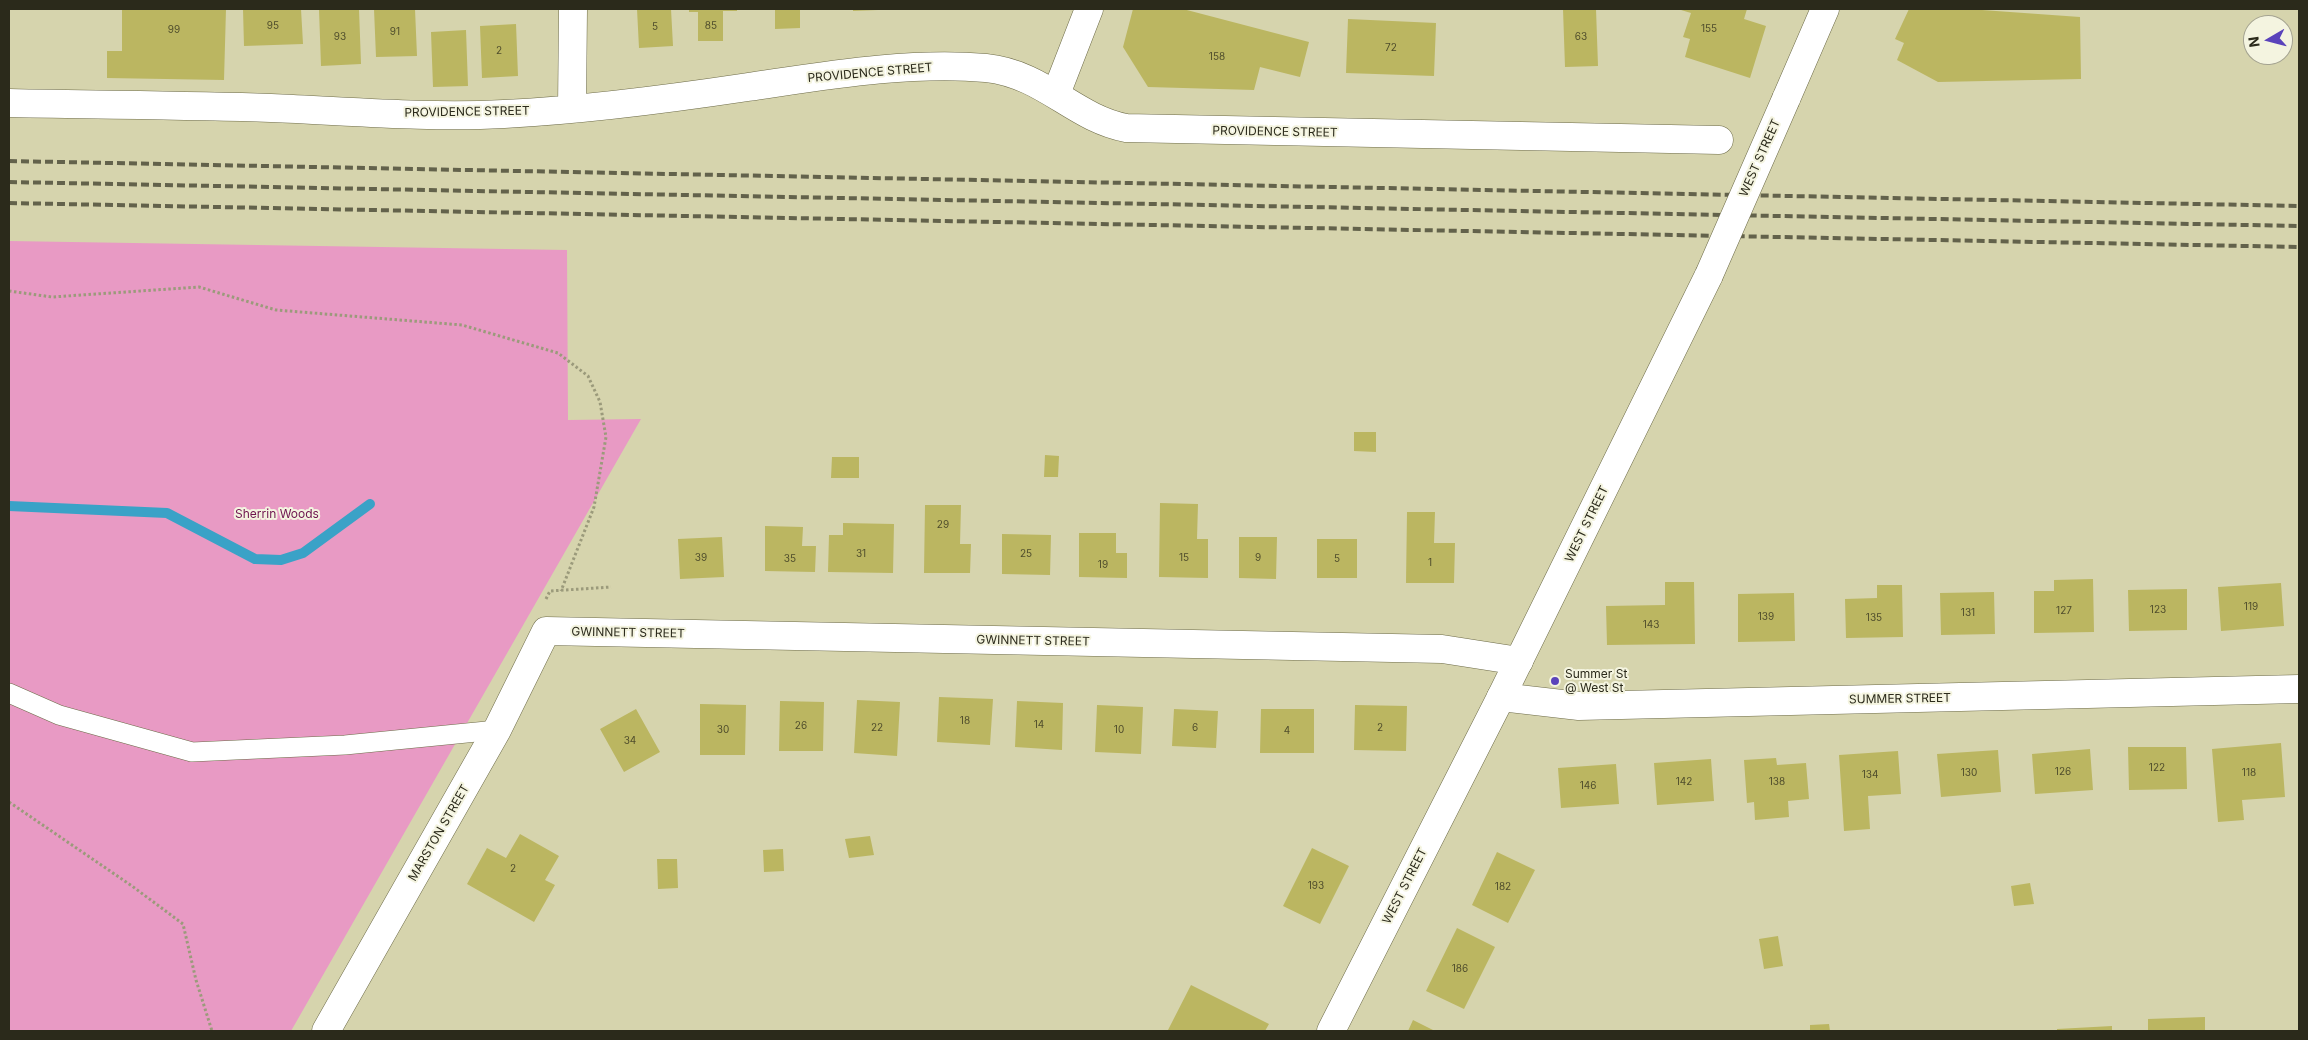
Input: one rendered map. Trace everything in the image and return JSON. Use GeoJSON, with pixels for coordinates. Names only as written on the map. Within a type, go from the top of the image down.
{"type":"FeatureCollection","features":[{"type":"Feature","properties":{"kind":"street"},"geometry":{"type":"LineString","coordinates":[[572,9],[572,108]]}},
{"type":"Feature","properties":{"kind":"street"},"geometry":{"type":"LineString","coordinates":[[1056,94],[1089,9]]}},
{"type":"Feature","properties":{"kind":"street","name":"WEST STREET"},"geometry":{"type":"LineString","coordinates":[[1331,1031],[1519,661],[1709,275],[1825,9]]}},
{"type":"Feature","properties":{"kind":"street","name":"PROVIDENCE STREET"},"geometry":{"type":"LineString","coordinates":[[9,103],[222,107],[458,115],[505,114],[692,95],[855,73],[961,67],[989,68],[1034,81],[1095,118],[1112,125],[1146,130],[1719,140]]}},
{"type":"Feature","properties":{"kind":"street","name":"GWINNETT STREET"},"geometry":{"type":"LineString","coordinates":[[546,632],[1442,649],[1519,661]]}},
{"type":"Feature","properties":{"kind":"street","name":"MARSTON STREET"},"geometry":{"type":"LineString","coordinates":[[326,1031],[497,730],[546,632]]}},
{"type":"Feature","properties":{"kind":"street","name":"SUMMER STREET"},"geometry":{"type":"LineString","coordinates":[[1501,697],[1537,703],[1579,706],[2299,689]]}},
{"type":"Feature","properties":{"kind":"lane"},"geometry":{"type":"LineString","coordinates":[[9,692],[59,715],[192,752],[345,745],[497,730]]}},
{"type":"Feature","properties":{"kind":"path"},"geometry":{"type":"LineString","coordinates":[[9,291],[52,297],[199,287],[276,310],[462,325],[558,353],[588,376],[600,402],[606,437],[594,507],[561,591]]}},
{"type":"Feature","properties":{"kind":"path"},"geometry":{"type":"LineString","coordinates":[[9,802],[132,886],[183,924],[196,980],[212,1031]]}},
{"type":"Feature","properties":{"kind":"green space","name":"Sherrin Woods"},"geometry":{"type":"Polygon","coordinates":[[[9,241],[567,250],[568,420],[641,419],[291,1031],[9,1031],[9,241]]]}},
{"type":"Feature","properties":{"kind":"building"},"geometry":{"type":"Polygon","coordinates":[[[122,9],[226,9],[224,80],[107,78],[107,51],[122,51],[122,9]]]}},
{"type":"Feature","properties":{"kind":"building"},"geometry":{"type":"Polygon","coordinates":[[[243,9],[301,9],[303,44],[244,46],[243,9]]]}},
{"type":"Feature","properties":{"kind":"building"},"geometry":{"type":"Polygon","coordinates":[[[319,9],[359,9],[361,64],[321,66],[319,9]]]}},
{"type":"Feature","properties":{"kind":"building"},"geometry":{"type":"Polygon","coordinates":[[[374,9],[415,9],[417,56],[376,57],[374,9]]]}},
{"type":"Feature","properties":{"kind":"building"},"geometry":{"type":"Polygon","coordinates":[[[637,9],[671,9],[673,46],[639,48],[637,9]]]}},
{"type":"Feature","properties":{"kind":"building"},"geometry":{"type":"Polygon","coordinates":[[[689,9],[737,9],[737,11],[723,11],[723,41],[698,41],[698,12],[689,12],[689,9]]]}},
{"type":"Feature","properties":{"kind":"building"},"geometry":{"type":"Polygon","coordinates":[[[775,9],[800,9],[800,28],[775,29],[775,9]]]}},
{"type":"Feature","properties":{"kind":"building"},"geometry":{"type":"Polygon","coordinates":[[[853,9],[878,9],[878,10],[853,11],[853,9]]]}},
{"type":"Feature","properties":{"kind":"building"},"geometry":{"type":"Polygon","coordinates":[[[1133,9],[1183,9],[1309,42],[1300,77],[1260,67],[1254,90],[1148,87],[1123,47],[1133,9]]]}},
{"type":"Feature","properties":{"kind":"building"},"geometry":{"type":"Polygon","coordinates":[[[1563,9],[1596,9],[1598,66],[1565,67],[1563,9]]]}},
{"type":"Feature","properties":{"kind":"building"},"geometry":{"type":"Polygon","coordinates":[[[1682,9],[1747,9],[1744,19],[1766,26],[1750,78],[1685,57],[1690,39],[1683,37],[1691,13],[1682,9]]]}},
{"type":"Feature","properties":{"kind":"building"},"geometry":{"type":"Polygon","coordinates":[[[1909,9],[1968,9],[2080,17],[2081,79],[1938,82],[1897,60],[1904,43],[1895,39],[1909,9]]]}},
{"type":"Feature","properties":{"kind":"building"},"geometry":{"type":"Polygon","coordinates":[[[1348,19],[1436,23],[1434,76],[1346,73],[1348,19]]]}},
{"type":"Feature","properties":{"kind":"building"},"geometry":{"type":"Polygon","coordinates":[[[516,24],[518,76],[482,78],[480,26],[516,24]]]}},
{"type":"Feature","properties":{"kind":"building"},"geometry":{"type":"Polygon","coordinates":[[[466,30],[468,86],[433,87],[431,32],[466,30]]]}},
{"type":"Feature","properties":{"kind":"building"},"geometry":{"type":"Polygon","coordinates":[[[1354,432],[1376,432],[1376,452],[1354,451],[1354,432]]]}},
{"type":"Feature","properties":{"kind":"building"},"geometry":{"type":"Polygon","coordinates":[[[1045,455],[1059,456],[1058,477],[1044,477],[1045,455]]]}},
{"type":"Feature","properties":{"kind":"building"},"geometry":{"type":"Polygon","coordinates":[[[832,457],[859,457],[859,478],[831,478],[832,457]]]}},
{"type":"Feature","properties":{"kind":"building"},"geometry":{"type":"Polygon","coordinates":[[[1160,503],[1198,504],[1197,539],[1208,539],[1208,578],[1159,577],[1160,503]]]}},
{"type":"Feature","properties":{"kind":"building"},"geometry":{"type":"Polygon","coordinates":[[[925,505],[961,505],[960,544],[971,544],[970,573],[924,573],[925,505]]]}},
{"type":"Feature","properties":{"kind":"building"},"geometry":{"type":"Polygon","coordinates":[[[1407,512],[1435,512],[1434,543],[1455,543],[1454,583],[1406,583],[1407,512]]]}},
{"type":"Feature","properties":{"kind":"building"},"geometry":{"type":"Polygon","coordinates":[[[843,523],[894,524],[893,573],[828,572],[829,535],[843,535],[843,523]]]}},
{"type":"Feature","properties":{"kind":"building"},"geometry":{"type":"Polygon","coordinates":[[[765,526],[803,527],[802,546],[816,546],[815,572],[765,571],[765,526]]]}},
{"type":"Feature","properties":{"kind":"building"},"geometry":{"type":"Polygon","coordinates":[[[1079,533],[1116,533],[1116,553],[1127,553],[1127,578],[1079,577],[1079,533]]]}},
{"type":"Feature","properties":{"kind":"building"},"geometry":{"type":"Polygon","coordinates":[[[1002,534],[1051,535],[1050,575],[1002,574],[1002,534]]]}},
{"type":"Feature","properties":{"kind":"building"},"geometry":{"type":"Polygon","coordinates":[[[722,537],[724,577],[680,579],[678,539],[722,537]]]}},
{"type":"Feature","properties":{"kind":"building"},"geometry":{"type":"Polygon","coordinates":[[[1239,537],[1277,537],[1276,579],[1239,578],[1239,537]]]}},
{"type":"Feature","properties":{"kind":"building"},"geometry":{"type":"Polygon","coordinates":[[[1317,539],[1357,539],[1357,578],[1317,578],[1317,539]]]}},
{"type":"Feature","properties":{"kind":"building"},"geometry":{"type":"Polygon","coordinates":[[[2093,579],[2094,632],[2034,633],[2034,591],[2054,591],[2054,580],[2093,579]]]}},
{"type":"Feature","properties":{"kind":"building"},"geometry":{"type":"Polygon","coordinates":[[[1665,582],[1694,582],[1695,644],[1607,645],[1606,606],[1665,605],[1665,582]]]}},
{"type":"Feature","properties":{"kind":"building"},"geometry":{"type":"Polygon","coordinates":[[[2281,583],[2284,626],[2221,631],[2218,587],[2281,583]]]}},
{"type":"Feature","properties":{"kind":"building"},"geometry":{"type":"Polygon","coordinates":[[[1877,585],[1902,585],[1903,637],[1846,638],[1845,599],[1877,598],[1877,585]]]}},
{"type":"Feature","properties":{"kind":"building"},"geometry":{"type":"Polygon","coordinates":[[[2187,589],[2187,630],[2129,631],[2128,590],[2187,589]]]}},
{"type":"Feature","properties":{"kind":"building"},"geometry":{"type":"Polygon","coordinates":[[[1994,592],[1995,634],[1941,635],[1940,593],[1994,592]]]}},
{"type":"Feature","properties":{"kind":"building"},"geometry":{"type":"Polygon","coordinates":[[[1794,593],[1795,641],[1738,642],[1738,594],[1794,593]]]}},
{"type":"Feature","properties":{"kind":"building"},"geometry":{"type":"Polygon","coordinates":[[[939,697],[993,699],[990,745],[937,742],[939,697]]]}},
{"type":"Feature","properties":{"kind":"building"},"geometry":{"type":"Polygon","coordinates":[[[857,700],[900,702],[897,756],[854,753],[857,700]]]}},
{"type":"Feature","properties":{"kind":"building"},"geometry":{"type":"Polygon","coordinates":[[[780,701],[824,702],[823,751],[779,751],[780,701]]]}},
{"type":"Feature","properties":{"kind":"building"},"geometry":{"type":"Polygon","coordinates":[[[1017,701],[1063,703],[1062,750],[1015,747],[1017,701]]]}},
{"type":"Feature","properties":{"kind":"building"},"geometry":{"type":"Polygon","coordinates":[[[700,704],[746,705],[745,755],[700,755],[700,704]]]}},
{"type":"Feature","properties":{"kind":"building"},"geometry":{"type":"Polygon","coordinates":[[[1097,705],[1143,707],[1141,754],[1095,752],[1097,705]]]}},
{"type":"Feature","properties":{"kind":"building"},"geometry":{"type":"Polygon","coordinates":[[[1355,705],[1407,706],[1406,751],[1354,750],[1355,705]]]}},
{"type":"Feature","properties":{"kind":"building"},"geometry":{"type":"Polygon","coordinates":[[[636,709],[660,752],[624,772],[600,729],[636,709]]]}},
{"type":"Feature","properties":{"kind":"building"},"geometry":{"type":"Polygon","coordinates":[[[1174,709],[1218,711],[1216,748],[1172,746],[1174,709]]]}},
{"type":"Feature","properties":{"kind":"building"},"geometry":{"type":"Polygon","coordinates":[[[1261,709],[1314,709],[1314,753],[1260,753],[1261,709]]]}},
{"type":"Feature","properties":{"kind":"building"},"geometry":{"type":"Polygon","coordinates":[[[2281,743],[2285,797],[2242,800],[2244,820],[2218,822],[2212,749],[2281,743]]]}},
{"type":"Feature","properties":{"kind":"building"},"geometry":{"type":"Polygon","coordinates":[[[2128,747],[2186,747],[2187,789],[2129,790],[2128,747]]]}},
{"type":"Feature","properties":{"kind":"building"},"geometry":{"type":"Polygon","coordinates":[[[2090,749],[2093,790],[2035,794],[2032,754],[2090,749]]]}},
{"type":"Feature","properties":{"kind":"building"},"geometry":{"type":"Polygon","coordinates":[[[1998,750],[2001,792],[1941,797],[1937,754],[1998,750]]]}},
{"type":"Feature","properties":{"kind":"building"},"geometry":{"type":"Polygon","coordinates":[[[1898,751],[1901,794],[1868,796],[1870,829],[1844,831],[1839,755],[1898,751]]]}},
{"type":"Feature","properties":{"kind":"building"},"geometry":{"type":"Polygon","coordinates":[[[1776,758],[1777,765],[1806,763],[1809,799],[1788,801],[1789,817],[1755,820],[1754,802],[1747,803],[1744,760],[1776,758]]]}},
{"type":"Feature","properties":{"kind":"building"},"geometry":{"type":"Polygon","coordinates":[[[1711,759],[1714,801],[1657,805],[1654,763],[1711,759]]]}},
{"type":"Feature","properties":{"kind":"building"},"geometry":{"type":"Polygon","coordinates":[[[1616,764],[1619,804],[1561,808],[1558,768],[1616,764]]]}},
{"type":"Feature","properties":{"kind":"building"},"geometry":{"type":"Polygon","coordinates":[[[520,834],[559,856],[545,880],[555,885],[534,922],[467,884],[487,848],[506,858],[520,834]]]}},
{"type":"Feature","properties":{"kind":"building"},"geometry":{"type":"Polygon","coordinates":[[[870,836],[874,855],[849,858],[845,839],[870,836]]]}},
{"type":"Feature","properties":{"kind":"building"},"geometry":{"type":"Polygon","coordinates":[[[1312,848],[1349,866],[1320,924],[1283,906],[1312,848]]]}},
{"type":"Feature","properties":{"kind":"building"},"geometry":{"type":"Polygon","coordinates":[[[783,849],[784,871],[764,872],[763,850],[783,849]]]}},
{"type":"Feature","properties":{"kind":"building"},"geometry":{"type":"Polygon","coordinates":[[[1497,852],[1535,870],[1508,923],[1472,905],[1497,852]]]}},
{"type":"Feature","properties":{"kind":"building"},"geometry":{"type":"Polygon","coordinates":[[[657,859],[677,859],[678,888],[658,889],[657,859]]]}},
{"type":"Feature","properties":{"kind":"building"},"geometry":{"type":"Polygon","coordinates":[[[2030,883],[2034,904],[2014,906],[2011,886],[2030,883]]]}},
{"type":"Feature","properties":{"kind":"building"},"geometry":{"type":"Polygon","coordinates":[[[1457,928],[1495,947],[1464,1009],[1426,991],[1457,928]]]}},
{"type":"Feature","properties":{"kind":"building"},"geometry":{"type":"Polygon","coordinates":[[[1778,936],[1783,966],[1764,969],[1759,939],[1778,936]]]}},
{"type":"Feature","properties":{"kind":"building"},"geometry":{"type":"Polygon","coordinates":[[[1191,985],[1269,1024],[1265,1031],[1168,1030],[1191,985]]]}},
{"type":"Feature","properties":{"kind":"building"},"geometry":{"type":"Polygon","coordinates":[[[2205,1017],[2205,1031],[2148,1031],[2148,1019],[2205,1017]]]}},
{"type":"Feature","properties":{"kind":"building"},"geometry":{"type":"Polygon","coordinates":[[[1413,1020],[1435,1031],[1408,1031],[1413,1020]]]}},
{"type":"Feature","properties":{"kind":"building"},"geometry":{"type":"Polygon","coordinates":[[[1829,1024],[1830,1031],[1810,1031],[1810,1025],[1829,1024]]]}},
{"type":"Feature","properties":{"kind":"building"},"geometry":{"type":"Polygon","coordinates":[[[2112,1026],[2112,1031],[2057,1031],[2057,1029],[2112,1026]]]}},
{"type":"Feature","properties":{"kind":"waterway"},"geometry":{"type":"LineString","coordinates":[[9,506],[167,513],[255,559],[281,560],[303,553],[370,504]]}},
{"type":"Feature","properties":{"kind":"railway"},"geometry":{"type":"LineString","coordinates":[[9,161],[2299,206]]}},
{"type":"Feature","properties":{"kind":"railway"},"geometry":{"type":"LineString","coordinates":[[9,182],[2299,226]]}},
{"type":"Feature","properties":{"kind":"railway"},"geometry":{"type":"LineString","coordinates":[[9,203],[2299,247]]}},
{"type":"Feature","properties":{"kind":"place","name":"Summer St @ West St"},"geometry":{"type":"Point","coordinates":[1555,681]}}]}
